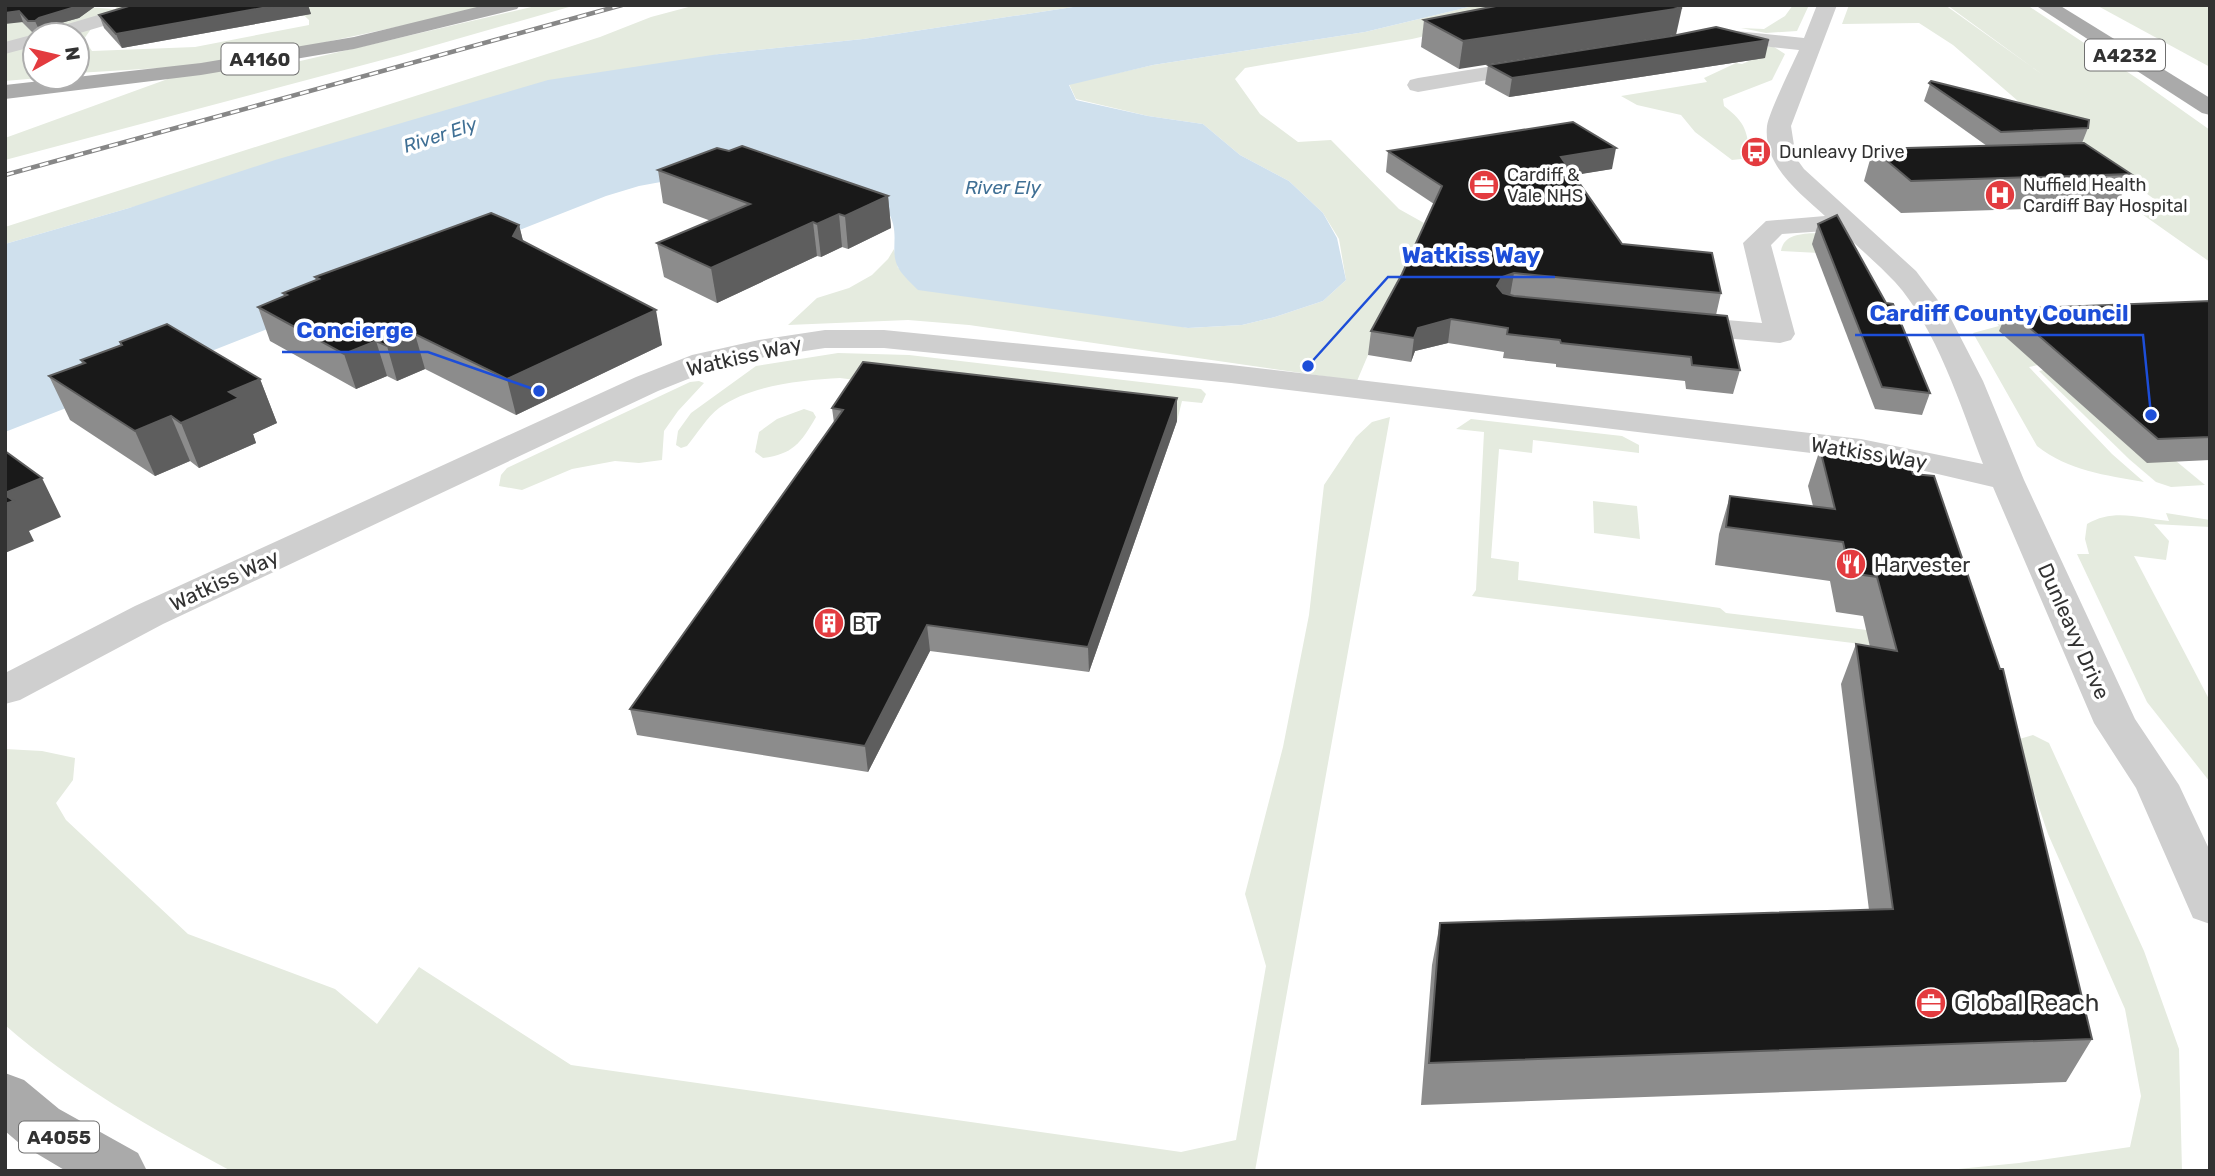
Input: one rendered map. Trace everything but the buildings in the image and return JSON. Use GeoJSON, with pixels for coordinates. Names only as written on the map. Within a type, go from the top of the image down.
{"type":"FeatureCollection","features":[{"type":"Feature","properties":{"kind":"main road","name":"A4160"},"geometry":{"type":"LineString","coordinates":[[91,78],[201,69],[354,43],[510,5]]}},
{"type":"Feature","properties":{"kind":"main road","name":"A4232"},"geometry":{"type":"LineString","coordinates":[[2045,5],[2209,102]]}},
{"type":"Feature","properties":{"kind":"main road","name":"A4232"},"geometry":{"type":"LineString","coordinates":[[2078,5],[2168,59],[2209,102]]}},
{"type":"Feature","properties":{"kind":"main road"},"geometry":{"type":"LineString","coordinates":[[2168,59],[2189,69]]}},
{"type":"Feature","properties":{"kind":"main road","name":"A4055"},"geometry":{"type":"LineString","coordinates":[[5,1097],[39,1126],[118,1171]]}},
{"type":"Feature","properties":{"kind":"street"},"geometry":{"type":"LineString","coordinates":[[91,23],[154,5]]}},
{"type":"Feature","properties":{"kind":"street","name":"Dunleavy Drive"},"geometry":{"type":"LineString","coordinates":[[1827,5],[1779,126],[1784,158],[1795,174],[1906,277],[1934,315],[1967,381],[2007,480],[2115,723],[2157,785],[2210,905]]}},
{"type":"Feature","properties":{"kind":"street"},"geometry":{"type":"LineString","coordinates":[[1695,39],[1724,36],[1812,45]]}},
{"type":"Feature","properties":{"kind":"street"},"geometry":{"type":"LineString","coordinates":[[1418,85],[1553,62]]}},
{"type":"Feature","properties":{"kind":"street"},"geometry":{"type":"LineString","coordinates":[[1655,323],[1780,334],[1757,243],[1775,227],[1847,222]]}},
{"type":"Feature","properties":{"kind":"street","name":"Watkiss Way"},"geometry":{"type":"LineString","coordinates":[[5,690],[149,615],[647,384],[702,362],[759,349],[825,339],[884,339],[1009,351],[1672,425],[1895,454],[2007,480]]}},
{"type":"Feature","properties":{"kind":"shaded area"},"geometry":{"type":"Polygon","coordinates":[[[119,5],[204,5],[104,24],[91,29],[91,21],[21,21],[21,80],[5,81],[5,21],[69,6],[115,9],[119,5]]]}},
{"type":"Feature","properties":{"kind":"shaded area"},"geometry":{"type":"Polygon","coordinates":[[[293,5],[499,5],[275,53],[176,67],[91,72],[91,50],[195,47],[309,25],[309,20],[293,5]]]}},
{"type":"Feature","properties":{"kind":"shaded area"},"geometry":{"type":"Polygon","coordinates":[[[540,5],[576,5],[401,55],[5,160],[5,138],[176,76],[296,62],[540,5]]]}},
{"type":"Feature","properties":{"kind":"shaded area"},"geometry":{"type":"Polygon","coordinates":[[[696,5],[1086,5],[863,39],[719,54],[129,208],[5,244],[5,227],[600,37],[651,17],[696,5]]]}},
{"type":"Feature","properties":{"kind":"shaded area"},"geometry":{"type":"Polygon","coordinates":[[[1477,5],[1560,5],[1412,39],[1245,68],[1235,79],[1260,114],[1298,142],[1331,140],[1399,209],[1424,223],[1357,381],[969,325],[908,320],[788,325],[817,298],[849,288],[872,275],[894,249],[898,268],[1188,328],[1242,325],[1323,301],[1346,280],[1339,239],[1323,213],[1289,181],[1240,155],[1203,124],[1148,116],[1076,99],[1069,84],[1153,65],[1365,32],[1477,5]]]}},
{"type":"Feature","properties":{"kind":"shaded area"},"geometry":{"type":"Polygon","coordinates":[[[1793,5],[1809,5],[1797,31],[1766,33],[1741,28],[1764,29],[1785,16],[1793,5]]]}},
{"type":"Feature","properties":{"kind":"shaded area"},"geometry":{"type":"Polygon","coordinates":[[[1849,5],[1945,5],[2043,75],[1947,5],[2027,5],[2210,130],[2210,262],[2139,212],[2168,209],[2018,101],[1953,45],[1919,23],[1842,24],[1849,5]]]}},
{"type":"Feature","properties":{"kind":"shaded area"},"geometry":{"type":"Polygon","coordinates":[[[2096,5],[2210,5],[2210,67],[2096,5]]]}},
{"type":"Feature","properties":{"kind":"shaded area"},"geometry":{"type":"Polygon","coordinates":[[[1716,46],[1774,47],[1785,54],[1772,80],[1723,99],[1724,106],[1744,128],[1751,158],[1732,160],[1695,132],[1681,115],[1637,105],[1621,96],[1707,82],[1704,78],[1736,63],[1742,64],[1758,57],[1716,46]]]}},
{"type":"Feature","properties":{"kind":"shaded area"},"geometry":{"type":"Polygon","coordinates":[[[1816,233],[1857,255],[1781,251],[1789,238],[1816,233]]]}},
{"type":"Feature","properties":{"kind":"shaded area"},"geometry":{"type":"Polygon","coordinates":[[[1995,322],[2012,322],[2000,331],[2038,365],[2029,367],[2112,454],[2144,482],[2075,467],[2037,446],[1973,333],[1999,326],[1995,322]]]}},
{"type":"Feature","properties":{"kind":"shaded area"},"geometry":{"type":"Polygon","coordinates":[[[838,353],[909,355],[1201,389],[1206,394],[1202,403],[1182,401],[1177,421],[840,378],[810,380],[762,389],[732,400],[710,416],[687,446],[681,448],[676,445],[678,431],[691,413],[756,366],[838,353]]]}},
{"type":"Feature","properties":{"kind":"shaded area"},"geometry":{"type":"Polygon","coordinates":[[[2043,370],[2176,461],[2205,485],[2171,487],[2156,482],[2039,371],[2043,370]]]}},
{"type":"Feature","properties":{"kind":"shaded area"},"geometry":{"type":"Polygon","coordinates":[[[690,382],[704,383],[664,431],[662,460],[639,463],[615,461],[572,469],[522,490],[499,486],[501,475],[507,468],[690,382]]]}},
{"type":"Feature","properties":{"kind":"shaded area"},"geometry":{"type":"Polygon","coordinates":[[[804,409],[813,412],[816,417],[795,446],[782,454],[763,458],[755,452],[759,432],[777,419],[804,409]]]}},
{"type":"Feature","properties":{"kind":"shaded area"},"geometry":{"type":"Polygon","coordinates":[[[1390,417],[1255,1171],[231,1171],[85,1086],[5,1025],[5,749],[42,751],[75,758],[73,780],[56,803],[66,820],[188,934],[335,989],[377,1024],[419,967],[571,1065],[1181,1152],[1236,1140],[1266,966],[1245,894],[1283,747],[1309,615],[1324,485],[1356,437],[1372,422],[1390,417]]]}},
{"type":"Feature","properties":{"kind":"shaded area"},"geometry":{"type":"Polygon","coordinates":[[[1471,419],[1622,436],[1639,445],[1639,453],[1533,440],[1532,453],[1499,449],[1491,558],[1519,562],[1518,580],[1720,608],[1726,613],[1867,630],[1966,657],[1472,596],[1476,590],[1484,432],[1456,429],[1471,419]]]}},
{"type":"Feature","properties":{"kind":"shaded area"},"geometry":{"type":"Polygon","coordinates":[[[1593,501],[1637,506],[1640,539],[1594,533],[1593,501]]]}},
{"type":"Feature","properties":{"kind":"shaded area"},"geometry":{"type":"Polygon","coordinates":[[[2166,513],[2210,520],[2210,527],[2154,524],[2169,541],[2166,560],[2134,556],[2210,701],[2210,782],[2147,702],[2077,554],[2089,554],[2085,539],[2087,524],[2097,519],[2127,515],[2169,521],[2166,513]]]}},
{"type":"Feature","properties":{"kind":"shaded area"},"geometry":{"type":"Polygon","coordinates":[[[2033,735],[2049,743],[2144,951],[2179,1049],[2182,1171],[1938,1171],[2019,1163],[2130,1147],[2141,1096],[2125,1009],[2048,834],[2016,740],[2033,735]]]}},
{"type":"Feature","properties":{"kind":"water","name":"River Ely"},"geometry":{"type":"Polygon","coordinates":[[[1086,5],[1477,5],[1365,32],[1153,65],[1069,85],[1076,100],[1148,116],[1203,124],[1240,155],[1289,181],[1323,213],[1337,238],[1346,280],[1323,301],[1275,317],[1242,325],[1188,328],[918,290],[903,275],[896,262],[894,227],[887,210],[688,177],[639,186],[606,196],[5,432],[5,244],[129,208],[275,160],[548,80],[719,54],[863,39],[1086,5]]]}},
{"type":"Feature","properties":{"kind":"railway"},"geometry":{"type":"LineString","coordinates":[[5,175],[622,5]]}},
{"type":"Feature","properties":{"kind":"place","name":"Dunleavy Drive"},"geometry":{"type":"Point","coordinates":[1756,152]}},
{"type":"Feature","properties":{"kind":"place","name":"Cardiff & Vale NHS"},"geometry":{"type":"Point","coordinates":[1484,185]}},
{"type":"Feature","properties":{"kind":"place","name":"Nuffield Health Cardiff Bay Hospital"},"geometry":{"type":"Point","coordinates":[2000,195]}},
{"type":"Feature","properties":{"kind":"place","name":"Watkiss Way"},"geometry":{"type":"Point","coordinates":[1308,366]}},
{"type":"Feature","properties":{"kind":"place","name":"Concierge"},"geometry":{"type":"Point","coordinates":[539,391]}},
{"type":"Feature","properties":{"kind":"place","name":"Cardiff County Council"},"geometry":{"type":"Point","coordinates":[2151,415]}},
{"type":"Feature","properties":{"kind":"place","name":"Harvester"},"geometry":{"type":"Point","coordinates":[1851,564]}},
{"type":"Feature","properties":{"kind":"place","name":"BT"},"geometry":{"type":"Point","coordinates":[829,623]}},
{"type":"Feature","properties":{"kind":"place","name":"Global Reach"},"geometry":{"type":"Point","coordinates":[1931,1003]}}]}
